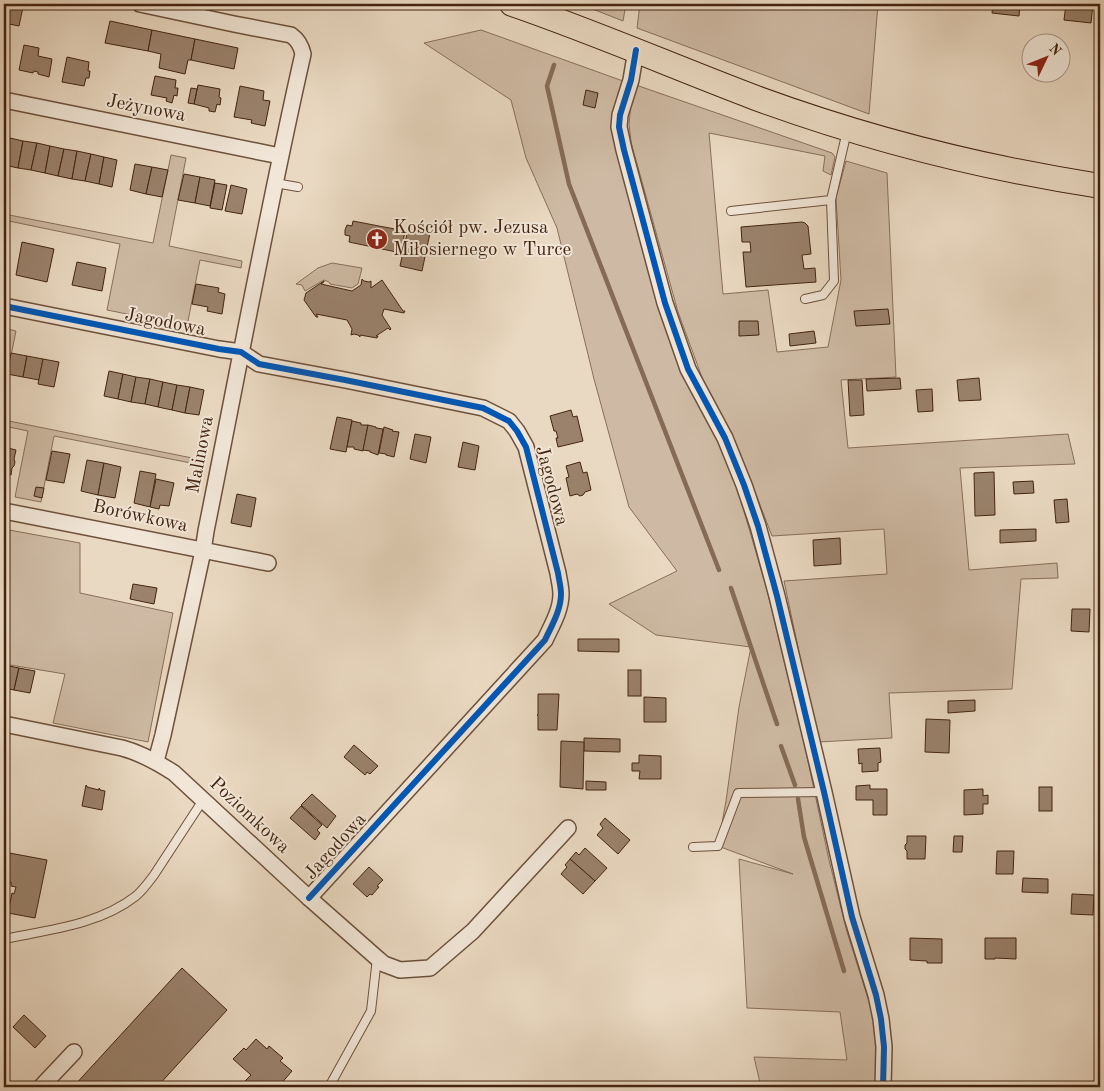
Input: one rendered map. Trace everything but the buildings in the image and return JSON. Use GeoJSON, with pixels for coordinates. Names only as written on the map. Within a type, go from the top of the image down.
{"type":"FeatureCollection","features":[{"type":"Feature","properties":{"kind":"main road"},"geometry":{"type":"LineString","coordinates":[[512,4],[755,97],[848,129],[959,159],[1054,179],[1100,186]]}},
{"type":"Feature","properties":{"kind":"street","name":"Malinowa"},"geometry":{"type":"LineString","coordinates":[[140,4],[291,34],[301,45],[303,54],[274,183],[203,551],[156,761]]}},
{"type":"Feature","properties":{"kind":"street"},"geometry":{"type":"LineString","coordinates":[[636,50],[631,80],[620,115],[619,127],[624,150],[665,303],[688,369],[725,438],[758,526],[824,792],[852,917],[876,995],[884,1047],[882,1087]]}},
{"type":"Feature","properties":{"kind":"street","name":"Jeżynowa"},"geometry":{"type":"LineString","coordinates":[[4,100],[280,156]]}},
{"type":"Feature","properties":{"kind":"street","name":"Jagodowa"},"geometry":{"type":"LineString","coordinates":[[4,306],[241,352],[259,364],[483,408],[509,421],[526,446],[558,573],[561,593],[559,610],[545,640],[309,898]]}},
{"type":"Feature","properties":{"kind":"street","name":"Borówkowa"},"geometry":{"type":"LineString","coordinates":[[4,511],[268,563]]}},
{"type":"Feature","properties":{"kind":"street","name":"Poziomkowa"},"geometry":{"type":"LineString","coordinates":[[4,724],[122,748],[156,761],[174,773],[309,898],[384,964],[400,970],[430,968],[473,931],[568,828]]}},
{"type":"Feature","properties":{"kind":"street"},"geometry":{"type":"LineString","coordinates":[[41,1087],[74,1052]]}},
{"type":"Feature","properties":{"kind":"lane"},"geometry":{"type":"LineString","coordinates":[[805,299],[824,295],[834,281],[830,200],[848,129]]}},
{"type":"Feature","properties":{"kind":"lane"},"geometry":{"type":"LineString","coordinates":[[274,183],[298,187]]}},
{"type":"Feature","properties":{"kind":"lane"},"geometry":{"type":"LineString","coordinates":[[731,211],[830,200]]}},
{"type":"Feature","properties":{"kind":"lane"},"geometry":{"type":"LineString","coordinates":[[693,847],[718,846],[738,793],[824,792]]}},
{"type":"Feature","properties":{"kind":"lane"},"geometry":{"type":"LineString","coordinates":[[4,939],[68,926],[96,917],[126,902],[141,891],[154,876],[203,800]]}},
{"type":"Feature","properties":{"kind":"lane"},"geometry":{"type":"LineString","coordinates":[[329,1087],[371,1011],[377,958]]}},
{"type":"Feature","properties":{"kind":"shaded area"},"geometry":{"type":"Polygon","coordinates":[[[580,4],[626,4],[623,21],[580,4]]]}},
{"type":"Feature","properties":{"kind":"shaded area"},"geometry":{"type":"Polygon","coordinates":[[[640,4],[878,4],[869,114],[637,28],[640,4]]]}},
{"type":"Feature","properties":{"kind":"shaded area"},"geometry":{"type":"Polygon","coordinates":[[[481,30],[623,81],[613,131],[736,484],[767,590],[847,932],[873,1014],[877,1042],[875,1087],[761,1087],[754,1057],[847,1060],[840,1012],[747,1008],[739,859],[793,874],[718,846],[739,707],[751,647],[656,635],[609,604],[677,571],[629,507],[594,379],[557,228],[526,158],[511,100],[424,43],[481,30]]]}},
{"type":"Feature","properties":{"kind":"shaded area"},"geometry":{"type":"Polygon","coordinates":[[[633,84],[832,153],[835,157],[831,175],[823,171],[825,156],[709,133],[723,294],[768,290],[777,352],[828,347],[841,280],[836,198],[846,161],[887,173],[896,377],[841,380],[848,448],[1068,434],[1075,464],[960,468],[969,570],[1057,563],[1058,578],[1021,579],[1012,689],[889,693],[892,738],[818,742],[784,581],[887,574],[884,529],[772,536],[741,456],[703,380],[678,312],[631,142],[629,124],[633,84]]]}},
{"type":"Feature","properties":{"kind":"shaded area"},"geometry":{"type":"Polygon","coordinates":[[[171,155],[186,158],[169,246],[242,261],[241,268],[200,260],[187,326],[107,310],[120,244],[4,220],[4,214],[153,243],[171,155]]]}},
{"type":"Feature","properties":{"kind":"shaded area"},"geometry":{"type":"Polygon","coordinates":[[[332,263],[362,268],[358,284],[352,288],[330,284],[324,280],[305,291],[302,285],[296,284],[318,268],[332,263]]]}},
{"type":"Feature","properties":{"kind":"shaded area"},"geometry":{"type":"Polygon","coordinates":[[[4,328],[16,331],[4,390],[4,328]]]}},
{"type":"Feature","properties":{"kind":"shaded area"},"geometry":{"type":"Polygon","coordinates":[[[4,420],[202,460],[201,465],[54,436],[41,502],[15,497],[28,431],[4,426],[4,420]]]}},
{"type":"Feature","properties":{"kind":"shaded area"},"geometry":{"type":"Polygon","coordinates":[[[4,529],[80,543],[80,593],[173,613],[148,742],[53,723],[65,674],[4,664],[4,529]]]}},
{"type":"Feature","properties":{"kind":"waterway"},"geometry":{"type":"LineString","coordinates":[[554,65],[547,86],[569,184],[719,570]]}},
{"type":"Feature","properties":{"kind":"waterway"},"geometry":{"type":"LineString","coordinates":[[731,588],[777,724]]}},
{"type":"Feature","properties":{"kind":"waterway"},"geometry":{"type":"LineString","coordinates":[[781,746],[795,785]]}},
{"type":"Feature","properties":{"kind":"waterway"},"geometry":{"type":"LineString","coordinates":[[798,799],[804,837],[844,971]]}},
{"type":"Feature","properties":{"kind":"cycle path"},"geometry":{"type":"LineString","coordinates":[[636,50],[631,80],[620,115],[619,127],[624,150],[665,303],[688,369],[725,438],[758,526],[777,596],[852,917],[876,995],[884,1047],[883,1087]]}},
{"type":"Feature","properties":{"kind":"cycle path"},"geometry":{"type":"LineString","coordinates":[[4,306],[241,352],[259,364],[483,408],[509,421],[526,447],[561,589],[561,600],[556,617],[545,640],[309,898]]}},
{"type":"Feature","properties":{"kind":"place","name":"Kościół pw. Jezusa Miłosiernego w Turce"},"geometry":{"type":"Point","coordinates":[377,239]}}]}
